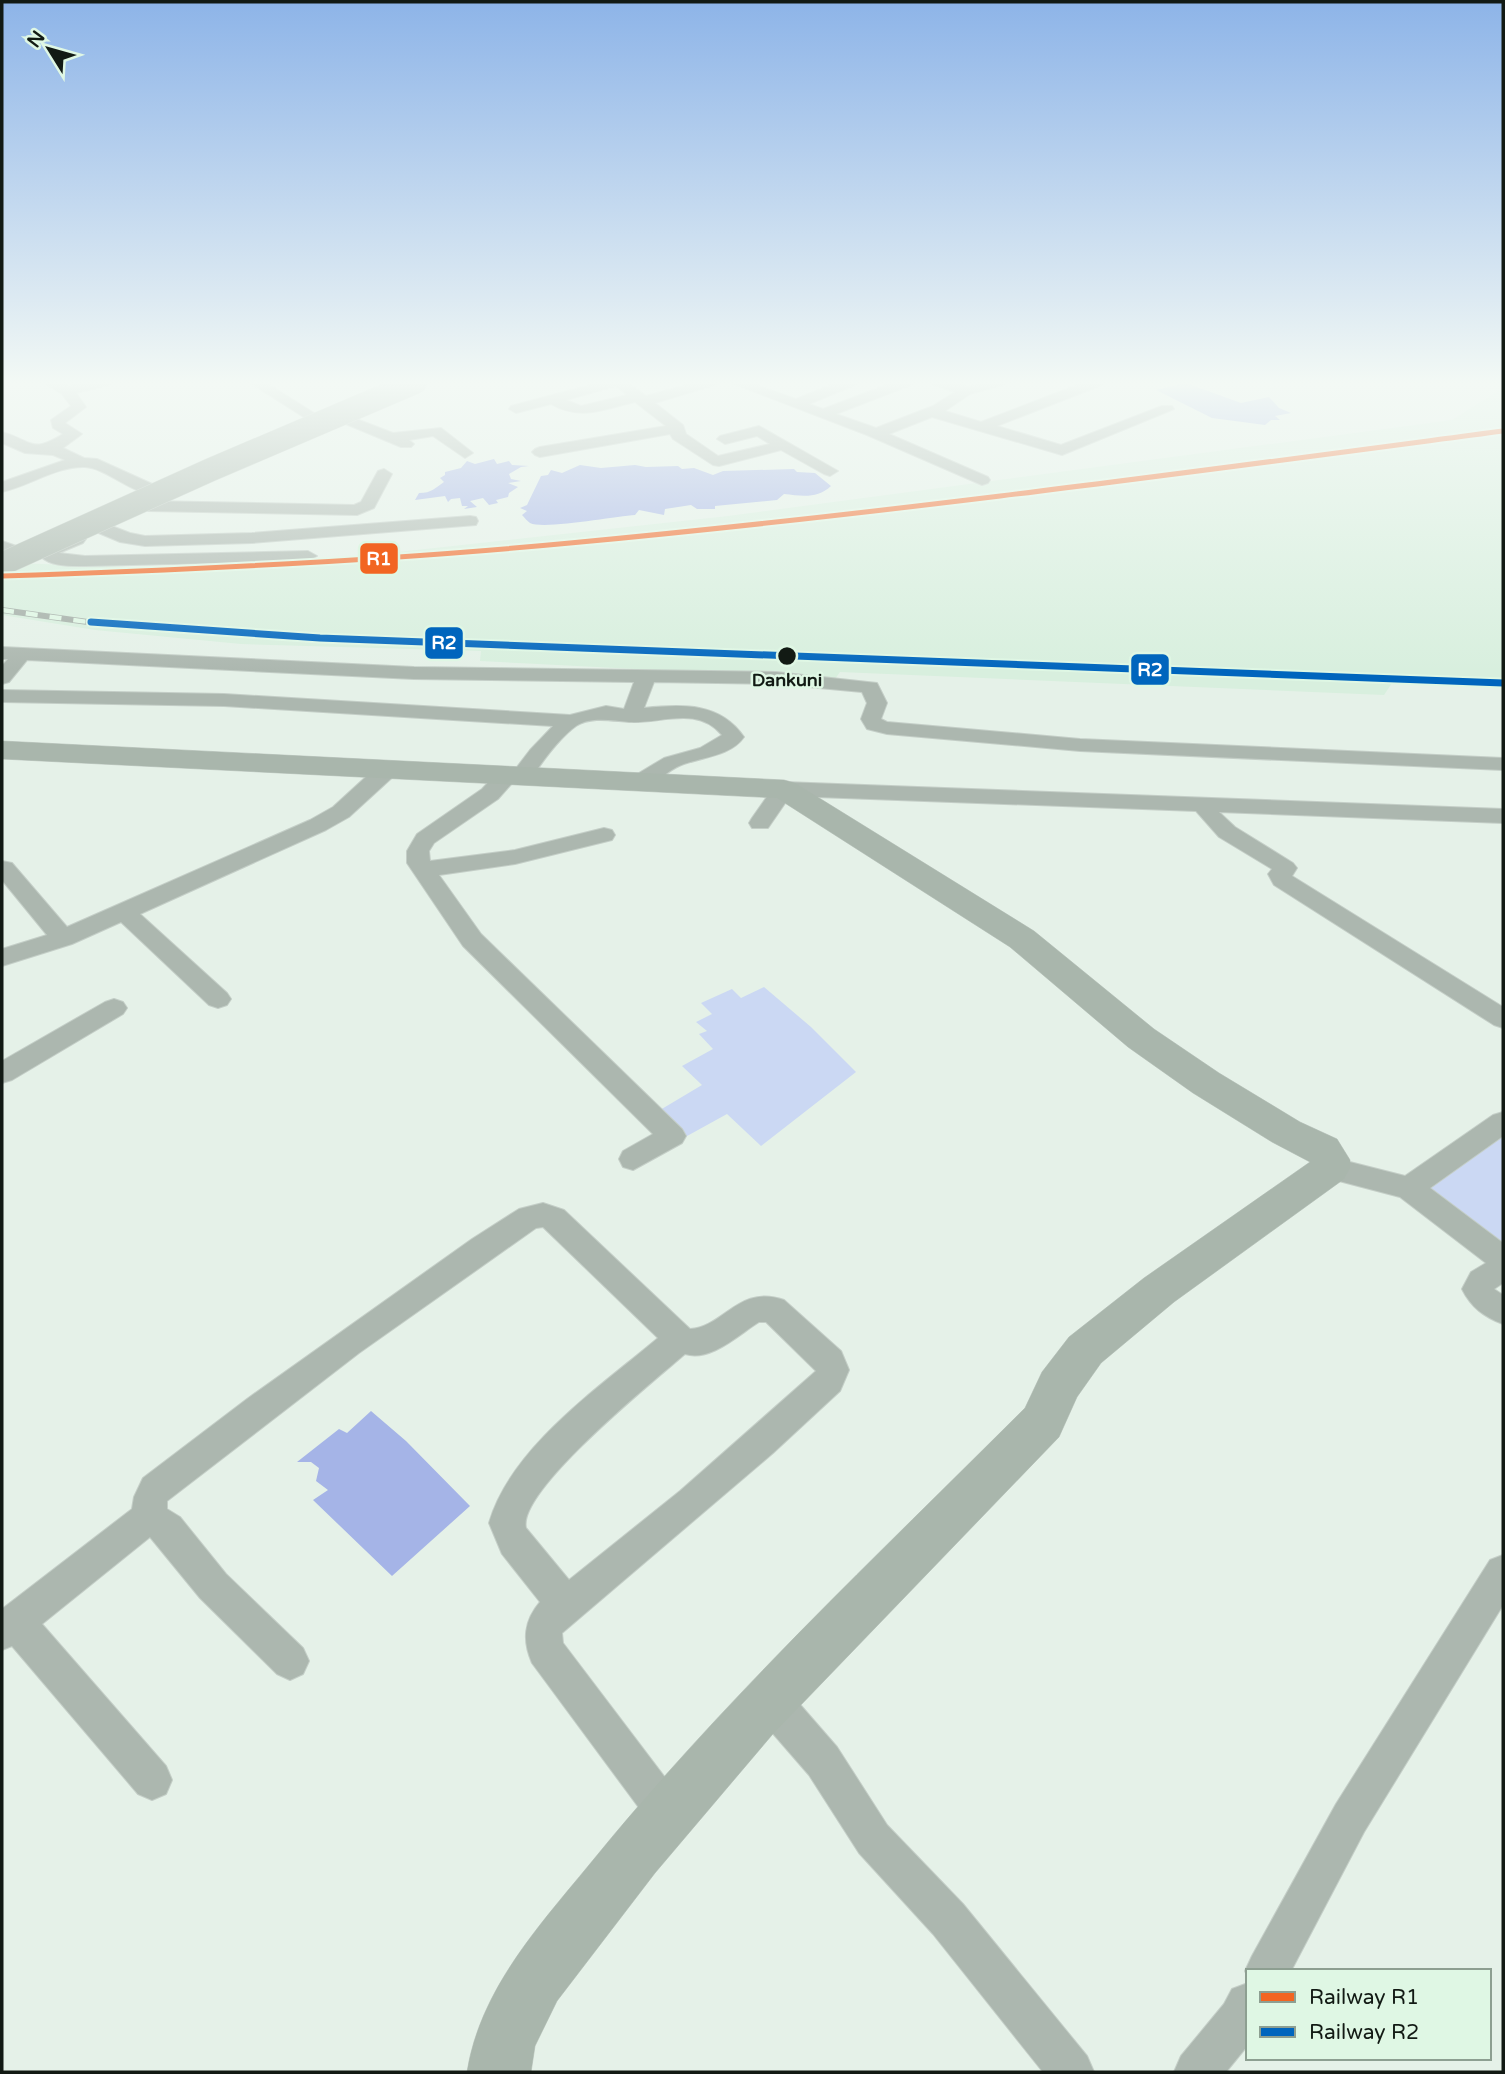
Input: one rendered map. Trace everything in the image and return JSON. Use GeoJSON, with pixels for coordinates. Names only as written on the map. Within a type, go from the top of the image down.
{"type":"FeatureCollection","features":[{"type":"Feature","properties":{"kind":"street"},"geometry":{"type":"LineString","coordinates":[[2,487],[28,479]]}},
{"type":"Feature","properties":{"kind":"street"},"geometry":{"type":"LineString","coordinates":[[119,479],[151,498],[357,510],[368,505],[382,479]]}},
{"type":"Feature","properties":{"kind":"street"},"geometry":{"type":"LineString","coordinates":[[5,555],[189,479]]}},
{"type":"Feature","properties":{"kind":"street"},"geometry":{"type":"LineString","coordinates":[[192,479],[96,525],[52,549],[48,556],[61,560],[85,561],[307,556]]}},
{"type":"Feature","properties":{"kind":"street"},"geometry":{"type":"LineString","coordinates":[[151,498],[202,479]]}},
{"type":"Feature","properties":{"kind":"street"},"geometry":{"type":"LineString","coordinates":[[977,479],[982,481]]}},
{"type":"Feature","properties":{"kind":"street"},"geometry":{"type":"LineString","coordinates":[[5,555],[96,525],[135,540],[145,541],[252,538],[470,521]]}},
{"type":"Feature","properties":{"kind":"street"},"geometry":{"type":"LineString","coordinates":[[2,678],[12,654],[414,673],[776,678],[870,687],[877,703],[871,719],[874,725],[887,728],[1080,745],[1503,764]]}},
{"type":"Feature","properties":{"kind":"street"},"geometry":{"type":"LineString","coordinates":[[631,716],[646,677]]}},
{"type":"Feature","properties":{"kind":"street"},"geometry":{"type":"LineString","coordinates":[[2,696],[224,700],[570,721],[606,712],[631,716],[682,711],[699,712],[726,726],[734,737],[707,752],[671,762],[642,780]]}},
{"type":"Feature","properties":{"kind":"street"},"geometry":{"type":"LineString","coordinates":[[570,721],[514,776],[425,839],[418,850],[419,863],[472,940],[672,1136],[633,1159]]}},
{"type":"Feature","properties":{"kind":"street"},"geometry":{"type":"LineString","coordinates":[[2,750],[642,780],[772,806],[1203,803],[1503,816]]}},
{"type":"Feature","properties":{"kind":"street"},"geometry":{"type":"LineString","coordinates":[[2,958],[124,912],[318,825],[341,812],[388,769]]}},
{"type":"Feature","properties":{"kind":"street"},"geometry":{"type":"LineString","coordinates":[[1203,803],[1207,815],[1222,827],[1285,867],[1280,874],[1282,880],[1503,1019]]}},
{"type":"Feature","properties":{"kind":"street"},"geometry":{"type":"LineString","coordinates":[[772,806],[1022,939],[1141,1038],[1206,1083],[1286,1132],[1323,1150],[1330,1160],[1330,1168]]}},
{"type":"Feature","properties":{"kind":"street"},"geometry":{"type":"LineString","coordinates":[[424,869],[532,855],[604,835]]}},
{"type":"Feature","properties":{"kind":"street"},"geometry":{"type":"LineString","coordinates":[[4,868],[63,937]]}},
{"type":"Feature","properties":{"kind":"street"},"geometry":{"type":"LineString","coordinates":[[124,912],[218,999]]}},
{"type":"Feature","properties":{"kind":"street"},"geometry":{"type":"LineString","coordinates":[[2,1073],[114,1008]]}},
{"type":"Feature","properties":{"kind":"street"},"geometry":{"type":"LineString","coordinates":[[1409,1188],[1503,1122]]}},
{"type":"Feature","properties":{"kind":"street"},"geometry":{"type":"LineString","coordinates":[[499,2072],[504,2040],[536,1979],[668,1814],[769,1699],[1043,1422],[1058,1386],[1086,1350],[1159,1290],[1330,1168],[1409,1188],[1503,1259]]}},
{"type":"Feature","properties":{"kind":"street"},"geometry":{"type":"LineString","coordinates":[[149,1517],[148,1499],[153,1490],[321,1361],[453,1267],[529,1217],[543,1215],[554,1218],[680,1339],[689,1344],[703,1342],[752,1310],[762,1307],[773,1309],[830,1361],[833,1370],[828,1381],[739,1464],[671,1522],[551,1616],[543,1631],[545,1650],[668,1814]]}},
{"type":"Feature","properties":{"kind":"street"},"geometry":{"type":"LineString","coordinates":[[1503,1267],[1482,1281],[1477,1289],[1482,1297],[1503,1311]]}},
{"type":"Feature","properties":{"kind":"street"},"geometry":{"type":"LineString","coordinates":[[566,1604],[511,1537],[507,1521],[518,1497],[547,1457],[680,1339]]}},
{"type":"Feature","properties":{"kind":"street"},"geometry":{"type":"LineString","coordinates":[[149,1517],[9,1627],[152,1780]]}},
{"type":"Feature","properties":{"kind":"street"},"geometry":{"type":"LineString","coordinates":[[149,1517],[168,1529],[213,1586],[290,1661]]}},
{"type":"Feature","properties":{"kind":"street"},"geometry":{"type":"LineString","coordinates":[[1268,1969],[1350,1818],[1503,1572]]}},
{"type":"Feature","properties":{"kind":"street"},"geometry":{"type":"LineString","coordinates":[[769,1699],[822,1761],[873,1839],[948,1919],[1071,2072]]}},
{"type":"Feature","properties":{"kind":"street"},"geometry":{"type":"LineString","coordinates":[[1197,2072],[1246,2010]]}},
{"type":"Feature","properties":{"kind":"shaded area"},"geometry":{"type":"Polygon","coordinates":[[[1009,479],[1503,479],[1503,685],[1394,680],[1384,695],[840,672],[835,679],[480,661],[481,651],[241,644],[95,630],[2,615],[2,567],[10,563],[168,568],[343,558],[728,516],[1009,479]]]}},
{"type":"Feature","properties":{"kind":"shaded area"},"geometry":{"type":"Polygon","coordinates":[[[764,987],[811,1027],[856,1072],[761,1146],[727,1114],[678,1141],[650,1116],[702,1085],[682,1066],[713,1049],[699,1034],[707,1031],[696,1022],[712,1014],[701,1003],[732,989],[741,998],[764,987]]]}},
{"type":"Feature","properties":{"kind":"shaded area"},"geometry":{"type":"Polygon","coordinates":[[[1503,1122],[1503,1247],[1416,1183],[1503,1122]]]}},
{"type":"Feature","properties":{"kind":"water"},"geometry":{"type":"Polygon","coordinates":[[[441,479],[521,481],[508,483],[518,487],[509,493],[508,497],[489,505],[483,498],[470,501],[477,507],[464,509],[468,506],[462,506],[460,498],[448,502],[445,496],[415,500],[419,493],[430,491],[444,482],[441,479]]]}},
{"type":"Feature","properties":{"kind":"water"},"geometry":{"type":"Polygon","coordinates":[[[540,479],[822,479],[831,486],[815,495],[784,494],[777,500],[715,506],[715,509],[697,509],[691,505],[665,509],[664,515],[639,510],[635,515],[550,525],[530,523],[522,515],[527,511],[520,508],[527,505],[540,479]]]}},
{"type":"Feature","properties":{"kind":"water"},"geometry":{"type":"Polygon","coordinates":[[[371,1411],[406,1441],[470,1506],[392,1576],[313,1500],[328,1490],[316,1481],[319,1468],[311,1462],[297,1462],[339,1429],[347,1433],[371,1411]]]}},
{"type":"Feature","properties":{"kind":"railway"},"geometry":{"type":"LineString","coordinates":[[2,576],[286,564],[570,543],[920,506],[1139,479]]}},
{"type":"Feature","properties":{"kind":"railway"},"geometry":{"type":"LineString","coordinates":[[2,610],[102,624],[320,638],[1503,683]]}},
{"type":"Feature","properties":{"kind":"rail line","name":"R1"},"geometry":{"type":"LineString","coordinates":[[2,576],[190,570],[567,543],[942,503],[1138,479]]}},
{"type":"Feature","properties":{"kind":"rail line","name":"R2"},"geometry":{"type":"LineString","coordinates":[[91,622],[320,638],[1503,683]]}},
{"type":"Feature","properties":{"kind":"place","name":"Dankuni"},"geometry":{"type":"Point","coordinates":[787,656]}}]}
